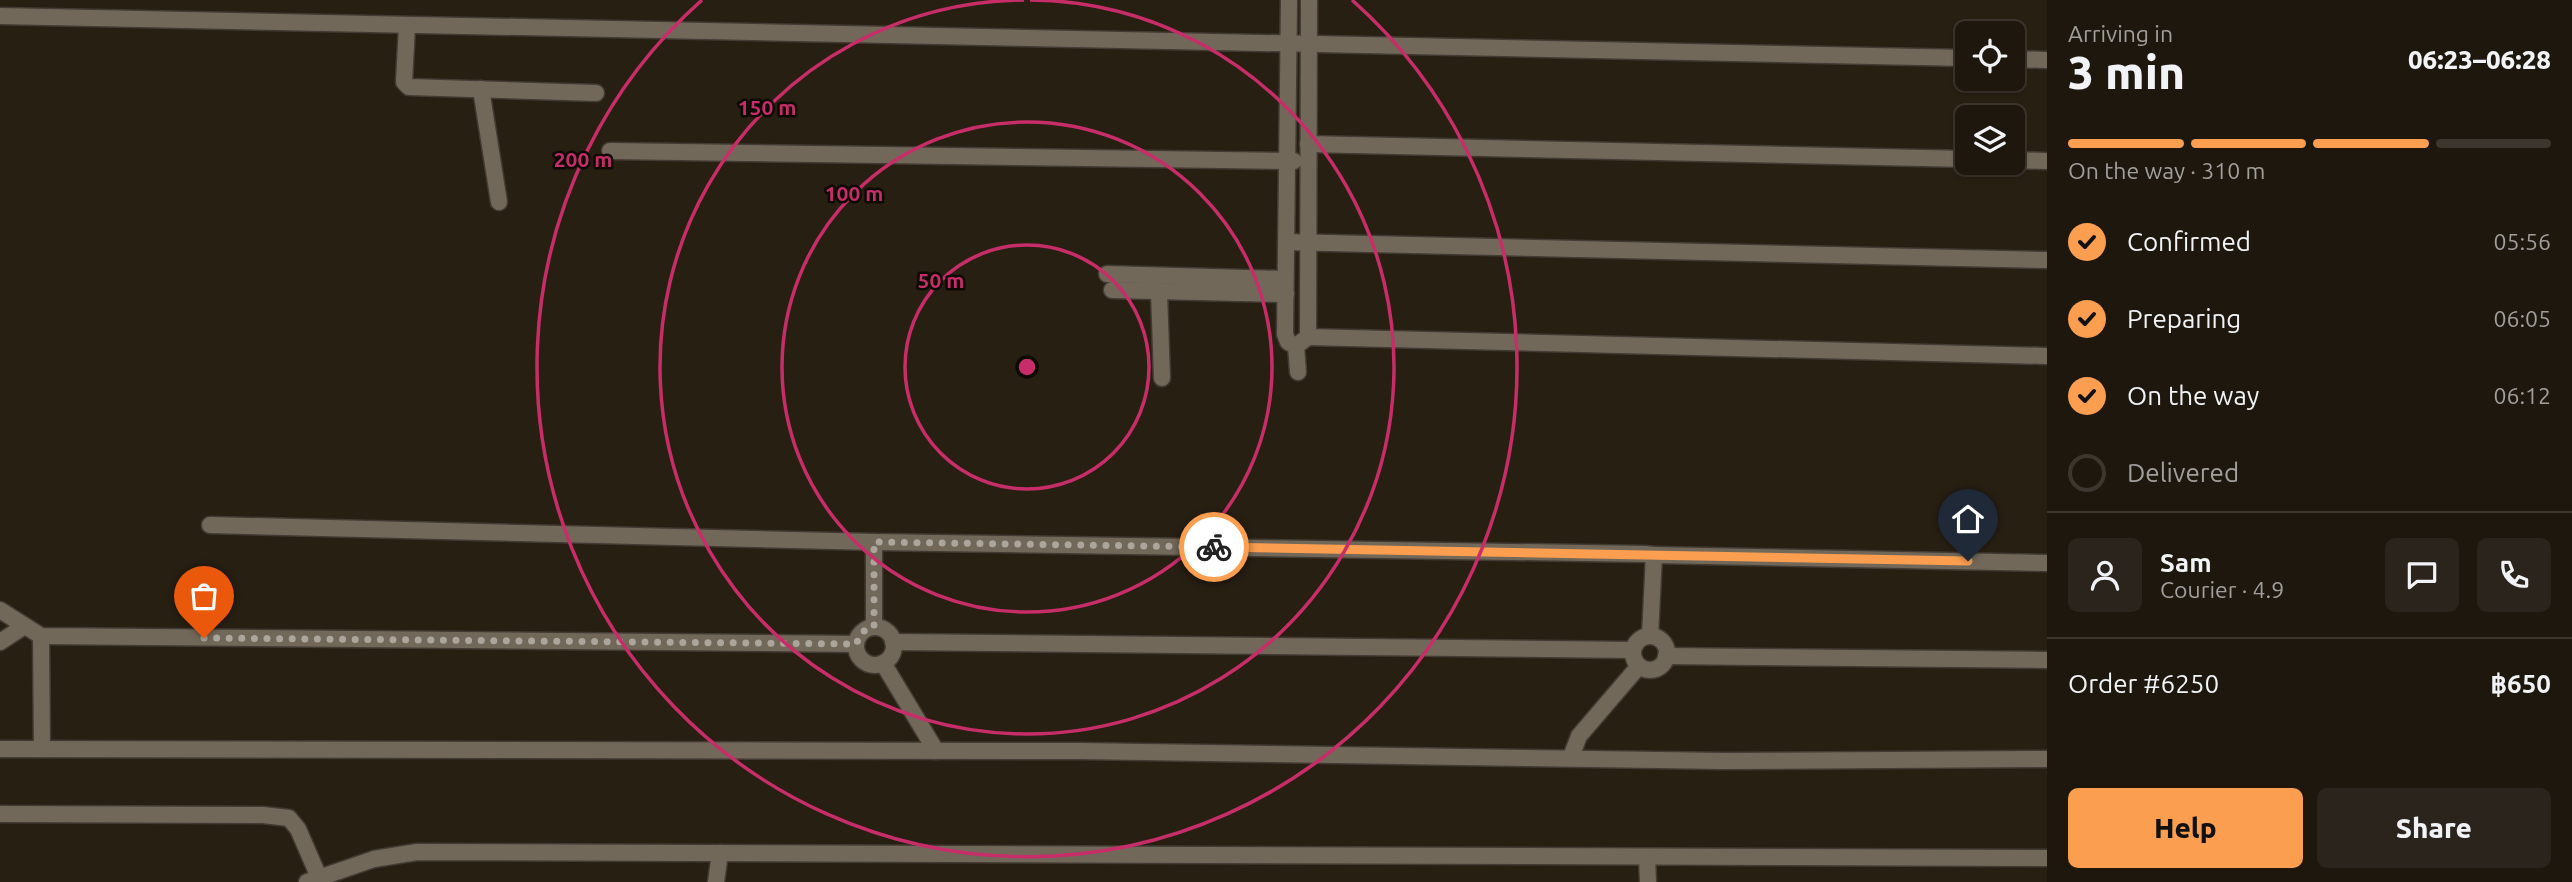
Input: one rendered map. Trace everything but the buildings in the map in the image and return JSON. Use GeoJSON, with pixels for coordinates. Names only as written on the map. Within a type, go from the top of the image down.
{"type":"FeatureCollection","features":[{"type":"Feature","properties":{"kind":"street"},"geometry":{"type":"LineString","coordinates":[[1289,7],[1286,42],[1285,287],[1285,334],[1288,342],[2047,356]]}},
{"type":"Feature","properties":{"kind":"street"},"geometry":{"type":"LineString","coordinates":[[1298,372],[1308,243],[1308,7]]}},
{"type":"Feature","properties":{"kind":"street"},"geometry":{"type":"LineString","coordinates":[[0,16],[1955,58]]}},
{"type":"Feature","properties":{"kind":"street"},"geometry":{"type":"LineString","coordinates":[[407,26],[405,85],[596,93]]}},
{"type":"Feature","properties":{"kind":"street"},"geometry":{"type":"LineString","coordinates":[[2025,60],[2047,60]]}},
{"type":"Feature","properties":{"kind":"street"},"geometry":{"type":"LineString","coordinates":[[481,89],[499,202]]}},
{"type":"Feature","properties":{"kind":"street"},"geometry":{"type":"LineString","coordinates":[[1308,144],[1955,159]]}},
{"type":"Feature","properties":{"kind":"street"},"geometry":{"type":"LineString","coordinates":[[610,151],[1308,160]]}},
{"type":"Feature","properties":{"kind":"street"},"geometry":{"type":"LineString","coordinates":[[2025,160],[2047,161]]}},
{"type":"Feature","properties":{"kind":"street"},"geometry":{"type":"LineString","coordinates":[[1286,242],[2047,260]]}},
{"type":"Feature","properties":{"kind":"street"},"geometry":{"type":"LineString","coordinates":[[1109,282],[1285,287],[1159,292],[1109,282]]}},
{"type":"Feature","properties":{"kind":"street"},"geometry":{"type":"LineString","coordinates":[[1159,292],[1162,378]]}},
{"type":"Feature","properties":{"kind":"street"},"geometry":{"type":"LineString","coordinates":[[210,525],[874,542],[2047,563]]}},
{"type":"Feature","properties":{"kind":"street"},"geometry":{"type":"LineString","coordinates":[[874,542],[874,627]]}},
{"type":"Feature","properties":{"kind":"street"},"geometry":{"type":"LineString","coordinates":[[1650,636],[1654,555]]}},
{"type":"Feature","properties":{"kind":"street"},"geometry":{"type":"LineString","coordinates":[[0,610],[41,636],[856,644]]}},
{"type":"Feature","properties":{"kind":"street"},"geometry":{"type":"LineString","coordinates":[[0,642],[23,627]]}},
{"type":"Feature","properties":{"kind":"street"},"geometry":{"type":"LineString","coordinates":[[856,644],[862,632],[874,627],[886,631],[893,642],[892,654],[883,663]]}},
{"type":"Feature","properties":{"kind":"street"},"geometry":{"type":"LineString","coordinates":[[41,636],[42,749]]}},
{"type":"Feature","properties":{"kind":"street"},"geometry":{"type":"LineString","coordinates":[[1650,636],[1665,645],[1666,656],[1656,669],[1639,666],[1633,650],[1639,639],[1650,636]]}},
{"type":"Feature","properties":{"kind":"street"},"geometry":{"type":"LineString","coordinates":[[893,642],[1633,650]]}},
{"type":"Feature","properties":{"kind":"street"},"geometry":{"type":"LineString","coordinates":[[856,644],[864,661],[883,663]]}},
{"type":"Feature","properties":{"kind":"street"},"geometry":{"type":"LineString","coordinates":[[1666,656],[2047,660]]}},
{"type":"Feature","properties":{"kind":"street"},"geometry":{"type":"LineString","coordinates":[[883,663],[936,751]]}},
{"type":"Feature","properties":{"kind":"street"},"geometry":{"type":"LineString","coordinates":[[1571,757],[1579,736],[1639,666]]}},
{"type":"Feature","properties":{"kind":"street"},"geometry":{"type":"LineString","coordinates":[[0,749],[936,751],[1724,761],[2047,759]]}},
{"type":"Feature","properties":{"kind":"street"},"geometry":{"type":"LineString","coordinates":[[0,814],[263,815],[289,818],[298,830],[315,880],[374,859],[417,852],[2047,858]]}},
{"type":"Feature","properties":{"kind":"street"},"geometry":{"type":"LineString","coordinates":[[716,882],[720,853]]}},
{"type":"Feature","properties":{"kind":"street"},"geometry":{"type":"LineString","coordinates":[[1647,857],[1648,882]]}},
{"type":"Feature","properties":{"kind":"way so far"},"geometry":{"type":"LineString","coordinates":[[204,638],[856,644],[862,632],[874,627],[874,542],[1214,547]]}},
{"type":"Feature","properties":{"kind":"route"},"geometry":{"type":"LineString","coordinates":[[1214,547],[1968,561]]}}]}
